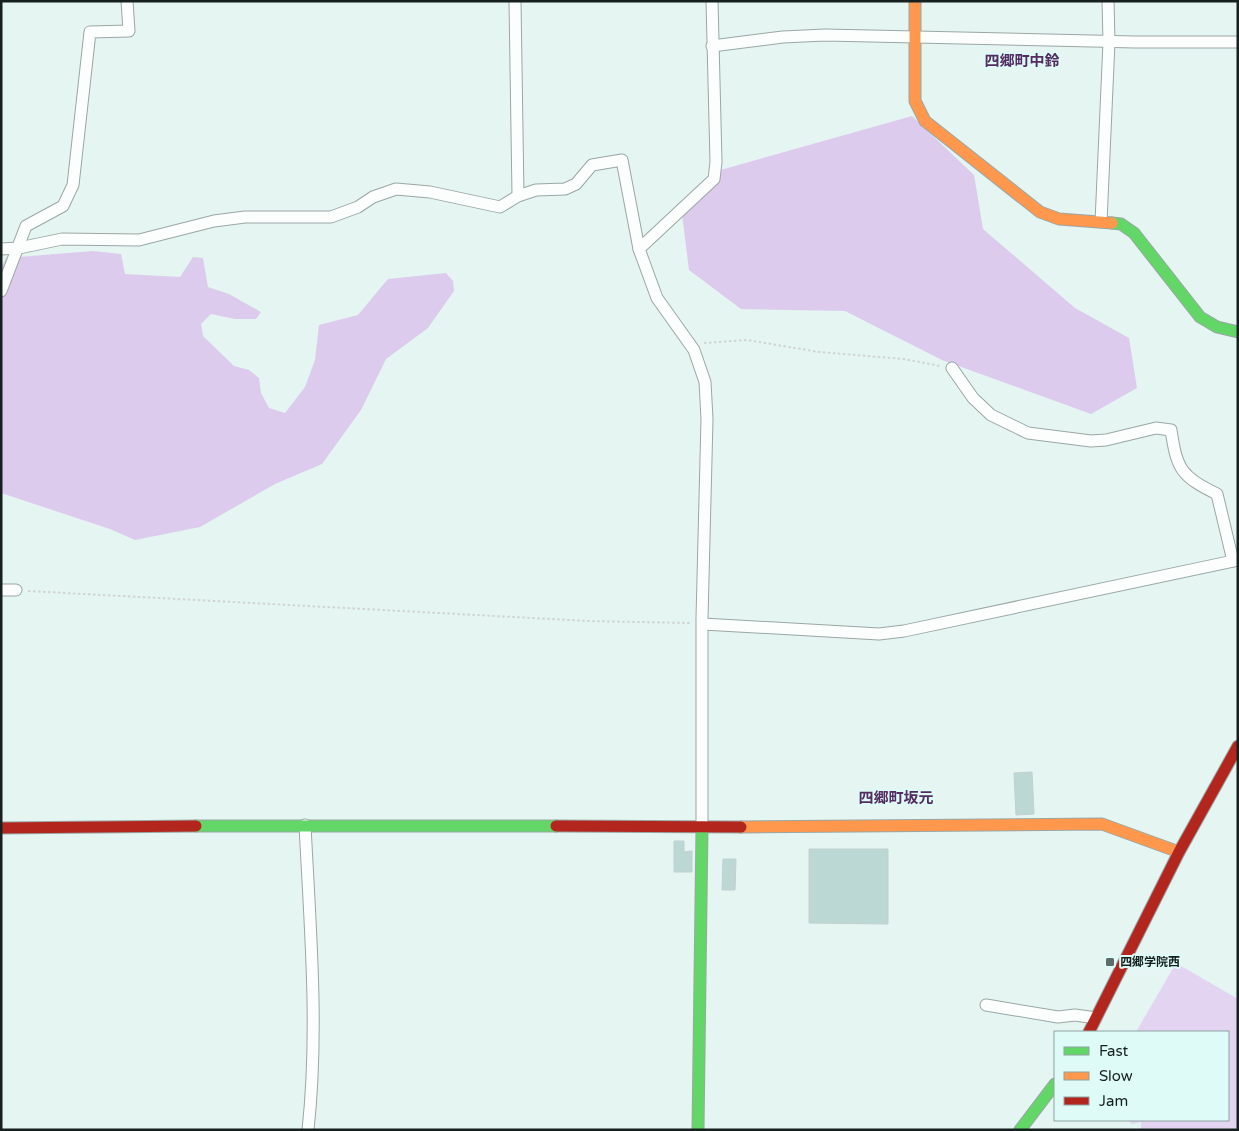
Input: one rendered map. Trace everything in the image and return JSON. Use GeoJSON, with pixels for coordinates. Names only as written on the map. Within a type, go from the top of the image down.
{"type":"FeatureCollection","features":[{"type":"Feature","properties":{"kind":"street"},"geometry":{"type":"LineString","coordinates":[[1,291],[26,226],[63,206],[73,186],[90,32],[129,31],[127,1]]}},
{"type":"Feature","properties":{"kind":"street"},"geometry":{"type":"LineString","coordinates":[[516,1],[518,196]]}},
{"type":"Feature","properties":{"kind":"street"},"geometry":{"type":"LineString","coordinates":[[639,249],[714,179],[716,162],[712,1]]}},
{"type":"Feature","properties":{"kind":"street"},"geometry":{"type":"LineString","coordinates":[[915,1],[915,102],[925,121],[1040,212],[1058,219],[1121,224],[1134,233],[1200,316],[1217,327],[1238,332]]}},
{"type":"Feature","properties":{"kind":"street"},"geometry":{"type":"LineString","coordinates":[[1101,222],[1109,42],[1108,1]]}},
{"type":"Feature","properties":{"kind":"street"},"geometry":{"type":"LineString","coordinates":[[712,46],[784,37],[914,36],[1109,42],[1238,42]]}},
{"type":"Feature","properties":{"kind":"street"},"geometry":{"type":"LineString","coordinates":[[1,248],[19,248],[62,240],[139,240],[214,221],[245,217],[331,218],[358,207],[373,197],[396,189],[430,192],[500,207],[518,196],[536,190],[565,189],[576,184],[592,165],[622,160],[639,249],[657,298],[690,344],[705,382],[707,419],[698,1130]]}},
{"type":"Feature","properties":{"kind":"street"},"geometry":{"type":"LineString","coordinates":[[703,624],[879,634],[896,632],[1235,560],[1217,494],[1192,481],[1180,468],[1170,430],[1156,428],[1106,440],[1091,441],[1028,433],[991,415],[974,398],[952,368]]}},
{"type":"Feature","properties":{"kind":"street"},"geometry":{"type":"LineString","coordinates":[[1,590],[16,590]]}},
{"type":"Feature","properties":{"kind":"street"},"geometry":{"type":"LineString","coordinates":[[1090,1031],[1179,852],[1238,746]]}},
{"type":"Feature","properties":{"kind":"street"},"geometry":{"type":"LineString","coordinates":[[1,828],[305,826],[702,827],[1102,824],[1179,852]]}},
{"type":"Feature","properties":{"kind":"street"},"geometry":{"type":"LineString","coordinates":[[305,826],[314,1012],[313,1086],[308,1130]]}},
{"type":"Feature","properties":{"kind":"street"},"geometry":{"type":"LineString","coordinates":[[986,1005],[1058,1016],[1075,1015],[1096,1018]]}},
{"type":"Feature","properties":{"kind":"street"},"geometry":{"type":"LineString","coordinates":[[1020,1130],[1054,1085]]}},
{"type":"Feature","properties":{"kind":"path"},"geometry":{"type":"LineString","coordinates":[[690,344],[747,340],[819,352],[904,359],[952,368]]}},
{"type":"Feature","properties":{"kind":"path"},"geometry":{"type":"LineString","coordinates":[[16,590],[588,621],[703,624]]}},
{"type":"Feature","properties":{"kind":"shaded area"},"geometry":{"type":"Polygon","coordinates":[[[912,116],[974,175],[983,229],[1075,308],[1129,338],[1137,388],[1091,414],[942,360],[845,311],[741,309],[689,270],[682,214],[710,173],[912,116]]]}},
{"type":"Feature","properties":{"kind":"shaded area"},"geometry":{"type":"Polygon","coordinates":[[[93,251],[121,254],[125,274],[180,277],[193,257],[203,258],[208,287],[229,294],[261,312],[256,319],[235,319],[211,314],[201,324],[203,336],[234,366],[249,370],[259,378],[261,393],[269,408],[285,413],[305,387],[315,360],[319,325],[358,315],[388,279],[446,273],[453,281],[454,291],[428,328],[386,359],[361,410],[322,464],[275,484],[200,527],[135,540],[110,529],[1,493],[1,269],[6,258],[93,251]]]}},
{"type":"Feature","properties":{"kind":"shaded area"},"geometry":{"type":"Polygon","coordinates":[[[1176,963],[1238,999],[1238,1130],[1141,1130],[1141,1122],[1132,1124],[1129,1121],[1229,1121],[1229,1031],[1137,1031],[1176,963]]]}},
{"type":"Feature","properties":{"kind":"building"},"geometry":{"type":"Polygon","coordinates":[[[1032,772],[1034,814],[1016,815],[1014,773],[1032,772]]]}},
{"type":"Feature","properties":{"kind":"building"},"geometry":{"type":"Polygon","coordinates":[[[674,841],[684,841],[684,852],[692,851],[692,872],[674,872],[674,841]]]}},
{"type":"Feature","properties":{"kind":"building"},"geometry":{"type":"Polygon","coordinates":[[[809,849],[888,849],[888,924],[809,923],[809,849]]]}},
{"type":"Feature","properties":{"kind":"building"},"geometry":{"type":"Polygon","coordinates":[[[723,859],[736,859],[735,890],[722,890],[723,859]]]}},
{"type":"Feature","properties":{"kind":"traffic: fast"},"geometry":{"type":"LineString","coordinates":[[1112,223],[1121,224],[1134,233],[1200,317],[1217,327],[1238,332]]}},
{"type":"Feature","properties":{"kind":"traffic: fast"},"geometry":{"type":"LineString","coordinates":[[196,826],[556,826]]}},
{"type":"Feature","properties":{"kind":"traffic: fast"},"geometry":{"type":"LineString","coordinates":[[698,1130],[702,827]]}},
{"type":"Feature","properties":{"kind":"traffic: fast"},"geometry":{"type":"LineString","coordinates":[[1020,1130],[1054,1085]]}},
{"type":"Feature","properties":{"kind":"traffic: slow"},"geometry":{"type":"LineString","coordinates":[[915,1],[915,101],[925,121],[1040,212],[1059,219],[1112,223]]}},
{"type":"Feature","properties":{"kind":"traffic: slow"},"geometry":{"type":"LineString","coordinates":[[741,827],[1102,824],[1179,852]]}},
{"type":"Feature","properties":{"kind":"traffic: jam"},"geometry":{"type":"LineString","coordinates":[[1090,1031],[1179,852],[1238,746]]}},
{"type":"Feature","properties":{"kind":"traffic: jam"},"geometry":{"type":"LineString","coordinates":[[1,828],[196,826]]}},
{"type":"Feature","properties":{"kind":"traffic: jam"},"geometry":{"type":"LineString","coordinates":[[556,826],[741,827]]}},
{"type":"Feature","properties":{"kind":"place","name":"四郷学院西"},"geometry":{"type":"Point","coordinates":[1110,962]}},
{"type":"Feature","properties":{"kind":"district","name":"四郷町中鈴"},"geometry":{"type":"Point","coordinates":[1022,61]}},
{"type":"Feature","properties":{"kind":"district","name":"四郷町坂元"},"geometry":{"type":"Point","coordinates":[896,798]}}]}
